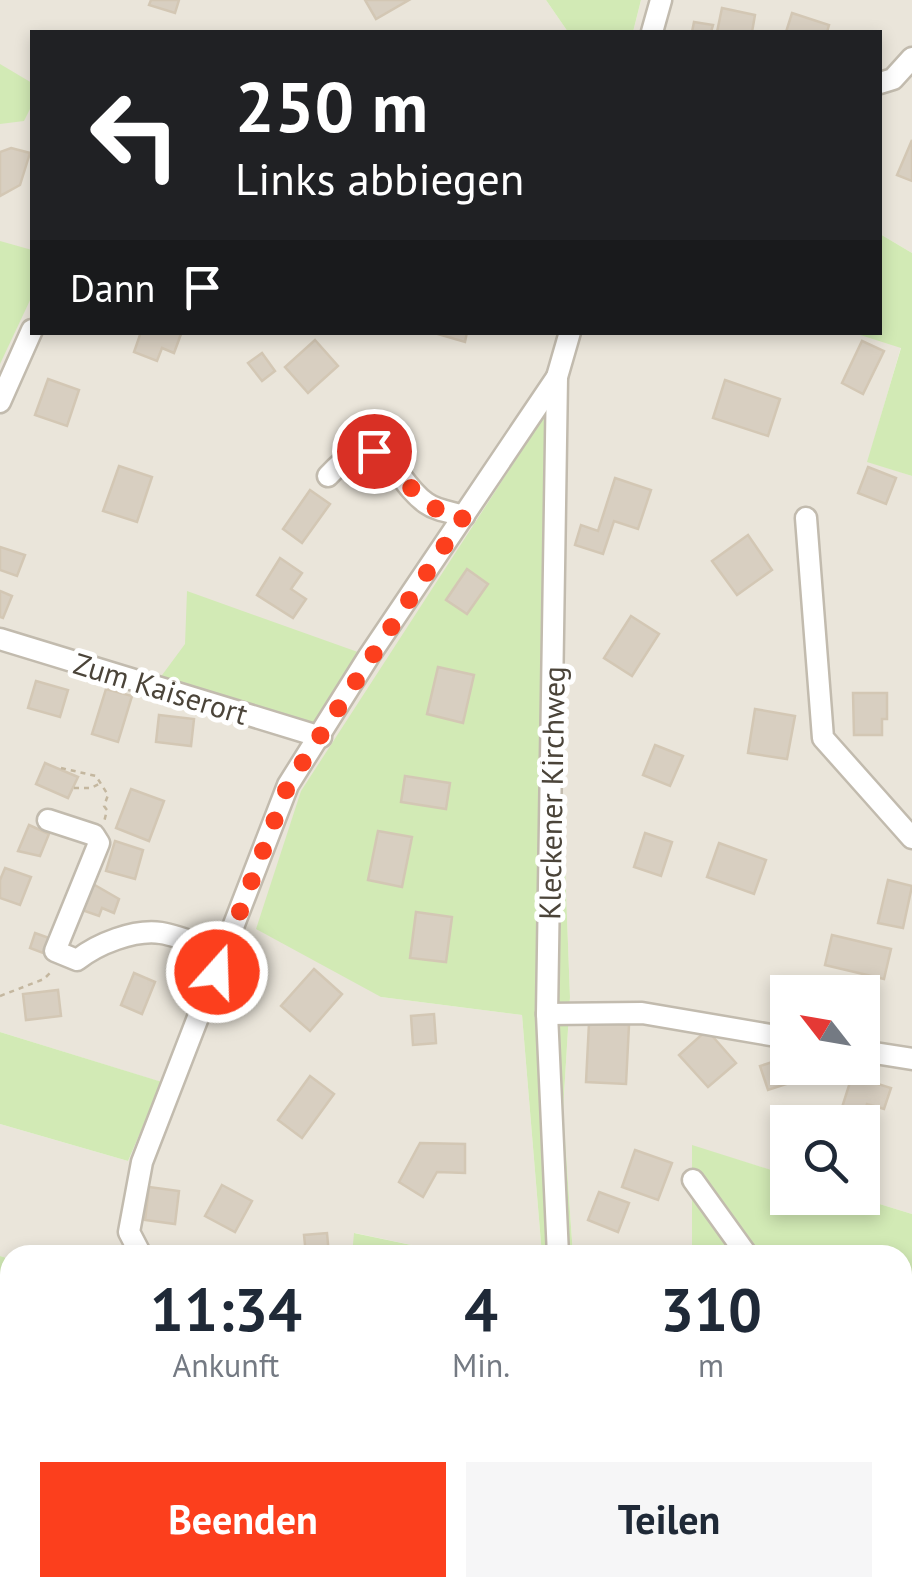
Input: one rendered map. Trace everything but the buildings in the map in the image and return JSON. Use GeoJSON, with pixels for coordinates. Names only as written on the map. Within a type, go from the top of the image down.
{"type":"FeatureCollection","features":[{"type":"Feature","properties":{"kind":"street"},"geometry":{"type":"LineString","coordinates":[[653,30],[661,0]]}},
{"type":"Feature","properties":{"kind":"street"},"geometry":{"type":"LineString","coordinates":[[882,82],[893,79],[912,58]]}},
{"type":"Feature","properties":{"kind":"street"},"geometry":{"type":"LineString","coordinates":[[0,402],[30,334]]}},
{"type":"Feature","properties":{"kind":"street","name":"Kleckener Kirchweg"},"geometry":{"type":"LineString","coordinates":[[558,1245],[548,1014],[557,377],[569,335]]}},
{"type":"Feature","properties":{"kind":"street"},"geometry":{"type":"LineString","coordinates":[[136,1245],[129,1232],[142,1162],[288,785],[557,377]]}},
{"type":"Feature","properties":{"kind":"street"},"geometry":{"type":"LineString","coordinates":[[328,476],[352,457],[368,451],[381,452],[391,459],[422,501],[437,510],[464,516]]}},
{"type":"Feature","properties":{"kind":"street"},"geometry":{"type":"LineString","coordinates":[[806,518],[824,738],[912,838]]}},
{"type":"Feature","properties":{"kind":"street","name":"Zum Kaiserort"},"geometry":{"type":"LineString","coordinates":[[0,639],[321,736]]}},
{"type":"Feature","properties":{"kind":"street"},"geometry":{"type":"LineString","coordinates":[[48,820],[98,839],[56,950],[77,960],[108,943],[159,932],[224,954]]}},
{"type":"Feature","properties":{"kind":"street"},"geometry":{"type":"LineString","coordinates":[[548,1014],[642,1014],[770,1035]]}},
{"type":"Feature","properties":{"kind":"street"},"geometry":{"type":"LineString","coordinates":[[880,1053],[912,1059]]}},
{"type":"Feature","properties":{"kind":"street"},"geometry":{"type":"LineString","coordinates":[[693,1180],[740,1245]]}},
{"type":"Feature","properties":{"kind":"path"},"geometry":{"type":"LineString","coordinates":[[61,768],[96,776],[108,795],[104,806],[106,818],[98,839]]}},
{"type":"Feature","properties":{"kind":"path"},"geometry":{"type":"LineString","coordinates":[[74,788],[91,788],[100,783]]}},
{"type":"Feature","properties":{"kind":"path"},"geometry":{"type":"LineString","coordinates":[[0,996],[44,978],[67,956]]}},
{"type":"Feature","properties":{"kind":"shaded area"},"geometry":{"type":"Polygon","coordinates":[[[0,0],[546,0],[567,30],[30,30],[30,335],[863,335],[901,347],[868,461],[912,476],[912,1214],[880,1204],[880,1105],[770,1105],[770,1170],[692,1146],[692,1245],[572,1245],[563,1111],[570,997],[548,412],[381,997],[522,1015],[541,1245],[412,1245],[355,1233],[353,1245],[0,1245],[0,1124],[128,1161],[161,1082],[0,1032],[0,0]]]}},
{"type":"Feature","properties":{"kind":"shaded area"},"geometry":{"type":"Polygon","coordinates":[[[641,0],[912,0],[912,253],[882,235],[882,30],[634,30],[641,0]]]}},
{"type":"Feature","properties":{"kind":"green space"},"geometry":{"type":"Polygon","coordinates":[[[546,0],[641,0],[634,30],[567,30],[546,0]]]}},
{"type":"Feature","properties":{"kind":"green space"},"geometry":{"type":"Polygon","coordinates":[[[0,64],[30,82],[30,109],[24,121],[0,124],[0,64]]]}},
{"type":"Feature","properties":{"kind":"green space"},"geometry":{"type":"Polygon","coordinates":[[[882,235],[912,253],[912,476],[867,462],[901,348],[860,335],[882,335],[882,235]]]}},
{"type":"Feature","properties":{"kind":"green space"},"geometry":{"type":"Polygon","coordinates":[[[0,241],[30,249],[30,300],[0,364],[0,241]]]}},
{"type":"Feature","properties":{"kind":"green space"},"geometry":{"type":"Polygon","coordinates":[[[548,410],[570,997],[563,1111],[572,1245],[541,1245],[522,1015],[381,997],[256,929],[301,791],[548,410]]]}},
{"type":"Feature","properties":{"kind":"green space"},"geometry":{"type":"Polygon","coordinates":[[[187,591],[369,656],[321,737],[154,686],[185,644],[187,591]]]}},
{"type":"Feature","properties":{"kind":"green space"},"geometry":{"type":"Polygon","coordinates":[[[0,1032],[162,1082],[128,1161],[0,1124],[0,1032]]]}},
{"type":"Feature","properties":{"kind":"green space"},"geometry":{"type":"Polygon","coordinates":[[[692,1145],[770,1170],[770,1215],[880,1215],[880,1204],[912,1214],[912,1245],[692,1245],[692,1145]]]}},
{"type":"Feature","properties":{"kind":"green space"},"geometry":{"type":"Polygon","coordinates":[[[354,1233],[411,1245],[353,1245],[354,1233]]]}},
{"type":"Feature","properties":{"kind":"route"},"geometry":{"type":"LineString","coordinates":[[217,972],[288,785],[464,516],[437,510],[422,501],[391,459],[374,451]]}}]}
